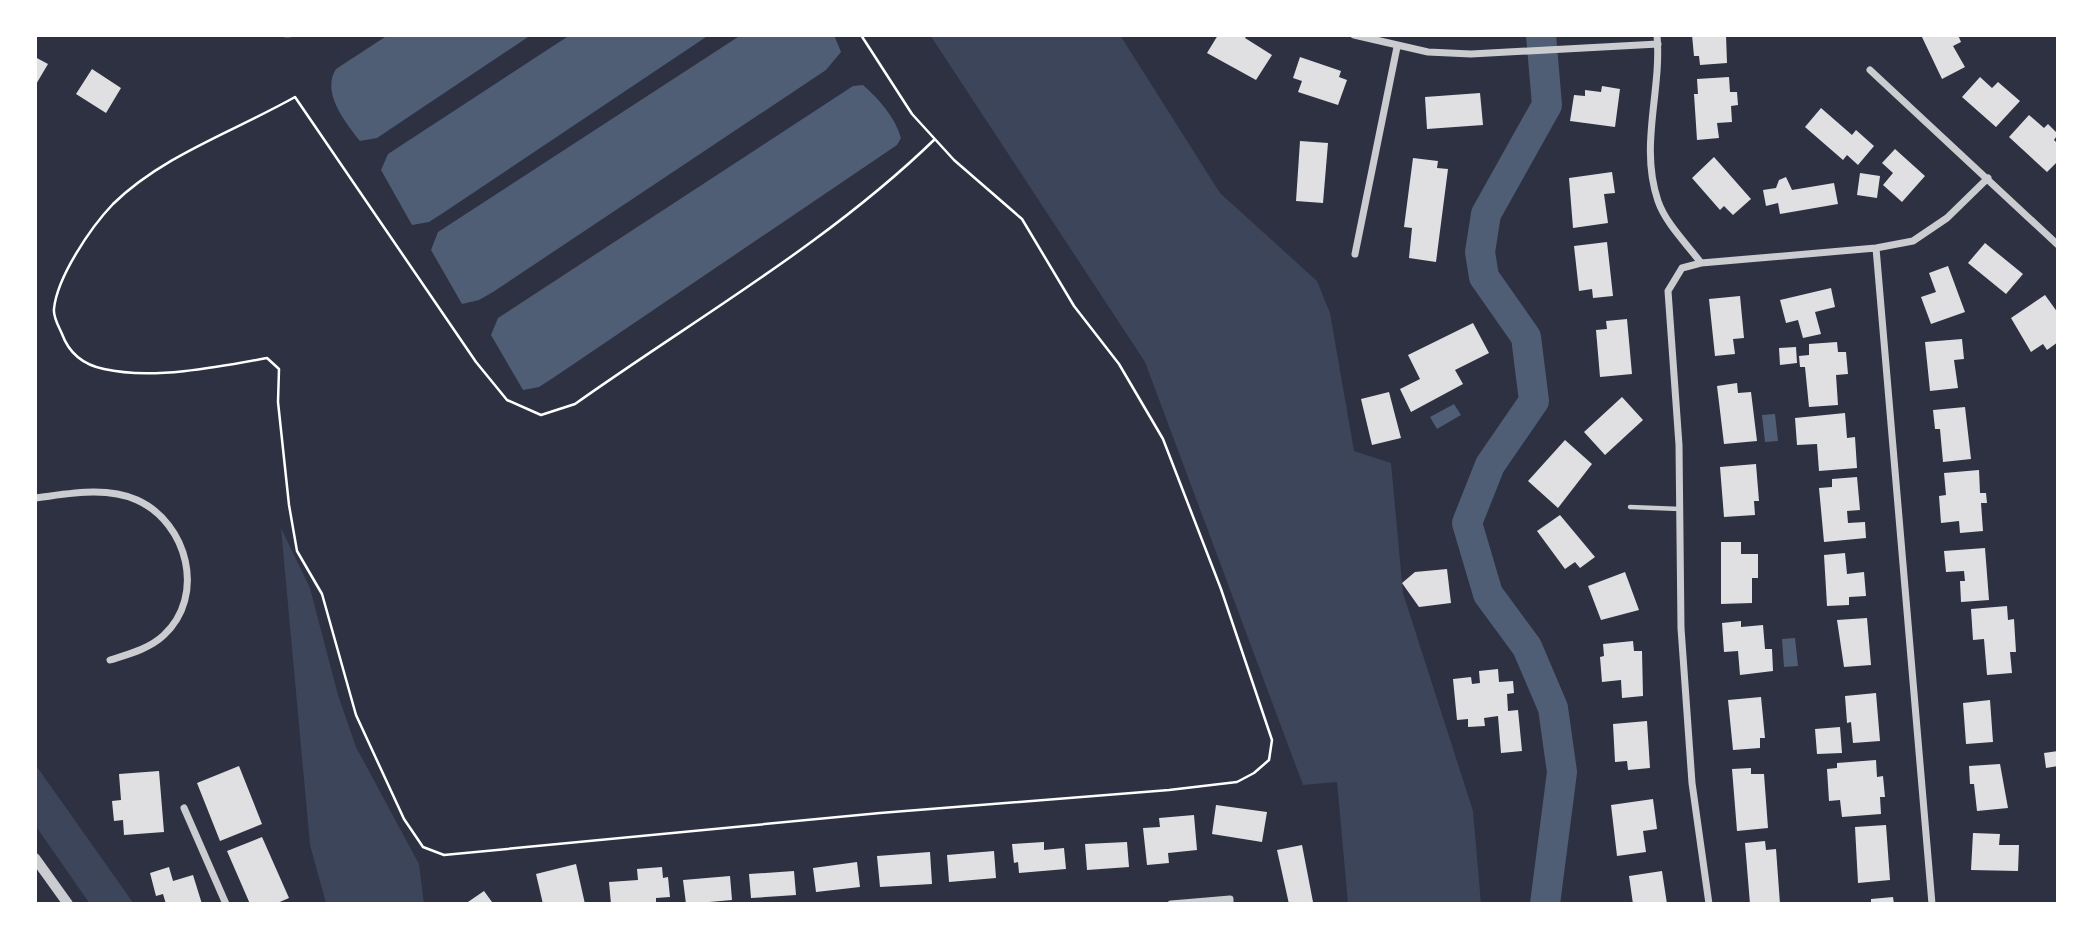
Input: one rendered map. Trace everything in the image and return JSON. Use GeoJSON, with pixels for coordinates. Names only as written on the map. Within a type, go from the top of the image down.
{"type":"FeatureCollection","features":[{"type":"Feature","properties":{"kind":"street"},"geometry":{"type":"LineString","coordinates":[[1354,35],[1397,47],[1429,52],[1514,54],[1564,51],[1658,39],[1649,126],[1652,176],[1658,202],[1701,263]]}},
{"type":"Feature","properties":{"kind":"street"},"geometry":{"type":"LineString","coordinates":[[1355,254],[1397,47]]}},
{"type":"Feature","properties":{"kind":"street"},"geometry":{"type":"LineString","coordinates":[[1870,71],[2058,246]]}},
{"type":"Feature","properties":{"kind":"street"},"geometry":{"type":"LineString","coordinates":[[1709,904],[1692,783],[1685,695],[1680,509],[1668,291],[1682,268],[1701,263],[1876,248],[1913,241],[1931,231],[1988,178]]}},
{"type":"Feature","properties":{"kind":"street"},"geometry":{"type":"LineString","coordinates":[[1876,248],[1933,904]]}},
{"type":"Feature","properties":{"kind":"street"},"geometry":{"type":"LineString","coordinates":[[35,498],[94,492],[136,500],[158,513],[174,532],[184,554],[188,575],[186,598],[178,619],[163,636],[145,648],[110,660]]}},
{"type":"Feature","properties":{"kind":"street"},"geometry":{"type":"LineString","coordinates":[[184,808],[226,904]]}},
{"type":"Feature","properties":{"kind":"street"},"geometry":{"type":"LineString","coordinates":[[35,858],[68,904]]}},
{"type":"Feature","properties":{"kind":"street"},"geometry":{"type":"LineString","coordinates":[[1171,904],[1230,902]]}},
{"type":"Feature","properties":{"kind":"lane"},"geometry":{"type":"LineString","coordinates":[[1630,507],[1680,509]]}},
{"type":"Feature","properties":{"kind":"path"},"geometry":{"type":"LineString","coordinates":[[861,35],[912,114],[935,139],[954,160],[1022,219],[1074,306],[1119,364],[1163,439],[1221,589],[1272,740],[1269,760],[1254,773],[1237,782],[444,855],[423,848],[404,819],[356,715],[322,594],[297,551],[289,505],[280,414],[279,369],[267,358],[136,374],[102,369],[76,357],[65,342],[53,312],[61,283],[92,231],[114,204],[172,160],[243,126],[295,97],[476,362],[508,400],[541,415],[575,404],[787,260],[898,174],[935,139]]}},
{"type":"Feature","properties":{"kind":"shaded area"},"geometry":{"type":"Polygon","coordinates":[[[388,35],[531,35],[377,138],[360,141],[333,97],[332,78],[336,69],[388,35]]]}},
{"type":"Feature","properties":{"kind":"shaded area"},"geometry":{"type":"Polygon","coordinates":[[[570,35],[709,35],[429,222],[412,225],[381,170],[388,154],[570,35]]]}},
{"type":"Feature","properties":{"kind":"shaded area"},"geometry":{"type":"Polygon","coordinates":[[[741,35],[834,35],[841,52],[826,70],[493,292],[479,300],[462,304],[431,250],[438,232],[741,35]]]}},
{"type":"Feature","properties":{"kind":"shaded area"},"geometry":{"type":"Polygon","coordinates":[[[930,35],[1120,35],[1220,193],[1317,281],[1330,313],[1354,451],[1391,463],[1403,593],[1473,811],[1481,904],[1348,904],[1337,782],[1303,785],[1145,362],[930,35]]]}},
{"type":"Feature","properties":{"kind":"shaded area"},"geometry":{"type":"Polygon","coordinates":[[[863,85],[895,123],[901,138],[897,145],[553,378],[539,387],[523,390],[491,335],[498,318],[853,86],[863,85]]]}},
{"type":"Feature","properties":{"kind":"shaded area"},"geometry":{"type":"Polygon","coordinates":[[[1454,404],[1461,415],[1437,429],[1430,417],[1454,404]]]}},
{"type":"Feature","properties":{"kind":"shaded area"},"geometry":{"type":"Polygon","coordinates":[[[1775,414],[1778,441],[1765,442],[1762,415],[1775,414]]]}},
{"type":"Feature","properties":{"kind":"shaded area"},"geometry":{"type":"Polygon","coordinates":[[[281,528],[310,588],[338,695],[356,747],[419,864],[424,904],[326,903],[310,845],[281,528]]]}},
{"type":"Feature","properties":{"kind":"shaded area"},"geometry":{"type":"Polygon","coordinates":[[[1795,638],[1798,666],[1784,667],[1782,639],[1795,638]]]}},
{"type":"Feature","properties":{"kind":"shaded area"},"geometry":{"type":"Polygon","coordinates":[[[35,764],[134,904],[90,904],[35,825],[35,764]]]}},
{"type":"Feature","properties":{"kind":"building"},"geometry":{"type":"Polygon","coordinates":[[[1218,35],[1247,35],[1245,38],[1272,55],[1256,80],[1207,53],[1218,35]]]}},
{"type":"Feature","properties":{"kind":"building"},"geometry":{"type":"Polygon","coordinates":[[[1692,35],[1726,35],[1727,63],[1700,65],[1699,56],[1694,56],[1692,35]]]}},
{"type":"Feature","properties":{"kind":"building"},"geometry":{"type":"Polygon","coordinates":[[[1921,35],[1958,35],[1961,42],[1953,46],[1965,67],[1942,79],[1921,35]]]}},
{"type":"Feature","properties":{"kind":"building"},"geometry":{"type":"Polygon","coordinates":[[[35,57],[48,64],[35,86],[35,57]]]}},
{"type":"Feature","properties":{"kind":"building"},"geometry":{"type":"Polygon","coordinates":[[[1300,57],[1341,71],[1339,77],[1347,80],[1338,105],[1298,92],[1302,81],[1293,78],[1300,57]]]}},
{"type":"Feature","properties":{"kind":"building"},"geometry":{"type":"Polygon","coordinates":[[[92,69],[121,88],[106,113],[76,94],[92,69]]]}},
{"type":"Feature","properties":{"kind":"building"},"geometry":{"type":"Polygon","coordinates":[[[1729,77],[1730,92],[1737,92],[1738,105],[1731,106],[1732,122],[1717,123],[1719,138],[1697,140],[1694,94],[1698,94],[1697,79],[1729,77]]]}},
{"type":"Feature","properties":{"kind":"building"},"geometry":{"type":"Polygon","coordinates":[[[1980,77],[1992,88],[1998,82],[2020,101],[1996,127],[1962,97],[1980,77]]]}},
{"type":"Feature","properties":{"kind":"building"},"geometry":{"type":"Polygon","coordinates":[[[1602,86],[1620,89],[1615,127],[1570,121],[1574,95],[1585,96],[1585,90],[1601,92],[1602,86]]]}},
{"type":"Feature","properties":{"kind":"building"},"geometry":{"type":"Polygon","coordinates":[[[1480,93],[1483,125],[1427,129],[1425,97],[1480,93]]]}},
{"type":"Feature","properties":{"kind":"building"},"geometry":{"type":"Polygon","coordinates":[[[1821,108],[1852,135],[1856,130],[1874,146],[1858,165],[1847,155],[1843,160],[1805,127],[1821,108]]]}},
{"type":"Feature","properties":{"kind":"building"},"geometry":{"type":"Polygon","coordinates":[[[2029,115],[2044,128],[2048,124],[2058,134],[2054,140],[2058,144],[2058,161],[2047,172],[2009,137],[2029,115]]]}},
{"type":"Feature","properties":{"kind":"building"},"geometry":{"type":"Polygon","coordinates":[[[1300,141],[1328,143],[1323,203],[1296,201],[1300,141]]]}},
{"type":"Feature","properties":{"kind":"building"},"geometry":{"type":"Polygon","coordinates":[[[1895,149],[1925,176],[1902,202],[1883,185],[1893,173],[1882,163],[1895,149]]]}},
{"type":"Feature","properties":{"kind":"building"},"geometry":{"type":"Polygon","coordinates":[[[1714,157],[1751,199],[1733,215],[1724,206],[1720,210],[1692,178],[1714,157]]]}},
{"type":"Feature","properties":{"kind":"building"},"geometry":{"type":"Polygon","coordinates":[[[1413,158],[1438,161],[1437,168],[1448,169],[1436,262],[1409,258],[1412,228],[1404,227],[1413,158]]]}},
{"type":"Feature","properties":{"kind":"building"},"geometry":{"type":"Polygon","coordinates":[[[1612,172],[1615,193],[1604,194],[1608,223],[1573,228],[1569,178],[1612,172]]]}},
{"type":"Feature","properties":{"kind":"building"},"geometry":{"type":"Polygon","coordinates":[[[1860,173],[1880,176],[1877,198],[1857,195],[1860,173]]]}},
{"type":"Feature","properties":{"kind":"building"},"geometry":{"type":"Polygon","coordinates":[[[1786,177],[1792,190],[1834,183],[1838,204],[1780,214],[1778,203],[1766,206],[1763,190],[1776,188],[1779,180],[1786,177]]]}},
{"type":"Feature","properties":{"kind":"building"},"geometry":{"type":"Polygon","coordinates":[[[1607,242],[1613,296],[1593,298],[1592,289],[1579,291],[1574,246],[1607,242]]]}},
{"type":"Feature","properties":{"kind":"building"},"geometry":{"type":"Polygon","coordinates":[[[1985,243],[2023,274],[2006,294],[1968,263],[1985,243]]]}},
{"type":"Feature","properties":{"kind":"building"},"geometry":{"type":"Polygon","coordinates":[[[1948,266],[1965,312],[1931,324],[1921,297],[1936,292],[1929,273],[1948,266]]]}},
{"type":"Feature","properties":{"kind":"building"},"geometry":{"type":"Polygon","coordinates":[[[1831,288],[1835,307],[1815,312],[1821,334],[1803,338],[1798,320],[1786,323],[1780,300],[1831,288]]]}},
{"type":"Feature","properties":{"kind":"building"},"geometry":{"type":"Polygon","coordinates":[[[2045,295],[2058,313],[2058,342],[2047,350],[2043,344],[2031,352],[2011,318],[2045,295]]]}},
{"type":"Feature","properties":{"kind":"building"},"geometry":{"type":"Polygon","coordinates":[[[1740,296],[1744,338],[1733,339],[1735,354],[1715,356],[1709,299],[1740,296]]]}},
{"type":"Feature","properties":{"kind":"building"},"geometry":{"type":"Polygon","coordinates":[[[1627,319],[1632,374],[1600,377],[1596,330],[1607,329],[1606,321],[1627,319]]]}},
{"type":"Feature","properties":{"kind":"building"},"geometry":{"type":"Polygon","coordinates":[[[1473,323],[1489,353],[1455,370],[1463,384],[1411,412],[1400,389],[1420,379],[1408,355],[1473,323]]]}},
{"type":"Feature","properties":{"kind":"building"},"geometry":{"type":"Polygon","coordinates":[[[1962,339],[1964,359],[1954,360],[1958,388],[1930,391],[1925,342],[1962,339]]]}},
{"type":"Feature","properties":{"kind":"building"},"geometry":{"type":"Polygon","coordinates":[[[1837,342],[1838,352],[1846,352],[1848,374],[1836,375],[1838,405],[1809,407],[1805,367],[1800,367],[1799,356],[1809,355],[1809,344],[1837,342]]]}},
{"type":"Feature","properties":{"kind":"building"},"geometry":{"type":"Polygon","coordinates":[[[1796,347],[1797,363],[1780,365],[1779,348],[1796,347]]]}},
{"type":"Feature","properties":{"kind":"building"},"geometry":{"type":"Polygon","coordinates":[[[1737,383],[1738,393],[1751,392],[1757,441],[1724,444],[1717,386],[1737,383]]]}},
{"type":"Feature","properties":{"kind":"building"},"geometry":{"type":"Polygon","coordinates":[[[1389,392],[1401,438],[1372,445],[1361,399],[1389,392]]]}},
{"type":"Feature","properties":{"kind":"building"},"geometry":{"type":"Polygon","coordinates":[[[1622,397],[1643,420],[1605,455],[1584,432],[1622,397]]]}},
{"type":"Feature","properties":{"kind":"building"},"geometry":{"type":"Polygon","coordinates":[[[1965,407],[1971,459],[1943,462],[1940,429],[1935,429],[1933,410],[1965,407]]]}},
{"type":"Feature","properties":{"kind":"building"},"geometry":{"type":"Polygon","coordinates":[[[1845,413],[1847,438],[1855,437],[1857,468],[1819,471],[1817,444],[1797,445],[1795,418],[1845,413]]]}},
{"type":"Feature","properties":{"kind":"building"},"geometry":{"type":"Polygon","coordinates":[[[1565,440],[1592,464],[1558,508],[1528,481],[1565,440]]]}},
{"type":"Feature","properties":{"kind":"building"},"geometry":{"type":"Polygon","coordinates":[[[1756,464],[1759,501],[1754,501],[1755,515],[1724,517],[1720,467],[1756,464]]]}},
{"type":"Feature","properties":{"kind":"building"},"geometry":{"type":"Polygon","coordinates":[[[1979,470],[1980,493],[1986,493],[1987,503],[1981,503],[1983,531],[1960,533],[1959,521],[1941,523],[1939,496],[1946,495],[1944,473],[1979,470]]]}},
{"type":"Feature","properties":{"kind":"building"},"geometry":{"type":"Polygon","coordinates":[[[1857,477],[1860,510],[1847,511],[1848,523],[1865,522],[1866,538],[1824,542],[1819,488],[1832,487],[1832,479],[1857,477]]]}},
{"type":"Feature","properties":{"kind":"building"},"geometry":{"type":"Polygon","coordinates":[[[1560,515],[1595,557],[1580,568],[1575,562],[1565,569],[1537,531],[1560,515]]]}},
{"type":"Feature","properties":{"kind":"building"},"geometry":{"type":"Polygon","coordinates":[[[1721,542],[1741,542],[1741,554],[1758,554],[1758,578],[1752,578],[1752,603],[1721,604],[1721,542]]]}},
{"type":"Feature","properties":{"kind":"building"},"geometry":{"type":"Polygon","coordinates":[[[1985,548],[1989,600],[1961,602],[1960,581],[1965,581],[1964,571],[1946,572],[1944,551],[1985,548]]]}},
{"type":"Feature","properties":{"kind":"building"},"geometry":{"type":"Polygon","coordinates":[[[1845,553],[1847,574],[1864,572],[1866,596],[1849,597],[1849,605],[1827,606],[1824,555],[1845,553]]]}},
{"type":"Feature","properties":{"kind":"building"},"geometry":{"type":"Polygon","coordinates":[[[1447,569],[1451,603],[1419,607],[1402,583],[1415,572],[1447,569]]]}},
{"type":"Feature","properties":{"kind":"building"},"geometry":{"type":"Polygon","coordinates":[[[1625,572],[1639,610],[1601,620],[1588,586],[1625,572]]]}},
{"type":"Feature","properties":{"kind":"building"},"geometry":{"type":"Polygon","coordinates":[[[2007,606],[2008,620],[2014,619],[2016,652],[2010,652],[2012,673],[1987,675],[1984,639],[1973,640],[1971,609],[2007,606]]]}},
{"type":"Feature","properties":{"kind":"building"},"geometry":{"type":"Polygon","coordinates":[[[1867,618],[1871,665],[1844,667],[1837,620],[1867,618]]]}},
{"type":"Feature","properties":{"kind":"building"},"geometry":{"type":"Polygon","coordinates":[[[1741,621],[1741,627],[1763,625],[1765,649],[1772,649],[1773,671],[1740,675],[1738,651],[1724,652],[1722,623],[1741,621]]]}},
{"type":"Feature","properties":{"kind":"building"},"geometry":{"type":"Polygon","coordinates":[[[1633,641],[1634,651],[1642,651],[1643,696],[1622,698],[1621,680],[1602,682],[1600,657],[1604,656],[1603,644],[1633,641]]]}},
{"type":"Feature","properties":{"kind":"building"},"geometry":{"type":"Polygon","coordinates":[[[1498,669],[1499,682],[1513,681],[1514,693],[1507,694],[1508,711],[1518,710],[1522,751],[1501,753],[1498,716],[1484,718],[1485,726],[1468,727],[1468,719],[1457,720],[1453,679],[1471,677],[1472,684],[1480,683],[1479,671],[1498,669]]]}},
{"type":"Feature","properties":{"kind":"building"},"geometry":{"type":"Polygon","coordinates":[[[1876,693],[1880,741],[1853,743],[1851,722],[1847,723],[1845,696],[1876,693]]]}},
{"type":"Feature","properties":{"kind":"building"},"geometry":{"type":"Polygon","coordinates":[[[1761,697],[1765,738],[1760,738],[1760,748],[1733,750],[1728,700],[1761,697]]]}},
{"type":"Feature","properties":{"kind":"building"},"geometry":{"type":"Polygon","coordinates":[[[1990,700],[1993,742],[1966,744],[1963,703],[1990,700]]]}},
{"type":"Feature","properties":{"kind":"building"},"geometry":{"type":"Polygon","coordinates":[[[1647,721],[1650,768],[1628,770],[1627,761],[1615,762],[1613,724],[1647,721]]]}},
{"type":"Feature","properties":{"kind":"building"},"geometry":{"type":"Polygon","coordinates":[[[1840,727],[1842,753],[1817,754],[1815,729],[1840,727]]]}},
{"type":"Feature","properties":{"kind":"building"},"geometry":{"type":"Polygon","coordinates":[[[2058,751],[2058,766],[2046,768],[2044,753],[2058,751]]]}},
{"type":"Feature","properties":{"kind":"building"},"geometry":{"type":"Polygon","coordinates":[[[1876,760],[1877,777],[1883,776],[1885,797],[1880,797],[1881,814],[1842,817],[1840,800],[1829,801],[1827,769],[1837,768],[1837,763],[1876,760]]]}},
{"type":"Feature","properties":{"kind":"building"},"geometry":{"type":"Polygon","coordinates":[[[2000,764],[2008,808],[1977,811],[1974,784],[1970,784],[1969,766],[2000,764]]]}},
{"type":"Feature","properties":{"kind":"building"},"geometry":{"type":"Polygon","coordinates":[[[239,766],[262,824],[220,841],[197,783],[239,766]]]}},
{"type":"Feature","properties":{"kind":"building"},"geometry":{"type":"Polygon","coordinates":[[[1751,768],[1751,774],[1764,774],[1768,828],[1737,831],[1732,769],[1751,768]]]}},
{"type":"Feature","properties":{"kind":"building"},"geometry":{"type":"Polygon","coordinates":[[[159,771],[164,832],[124,835],[123,820],[114,821],[112,801],[121,800],[119,774],[159,771]]]}},
{"type":"Feature","properties":{"kind":"building"},"geometry":{"type":"Polygon","coordinates":[[[1653,799],[1657,829],[1643,831],[1646,852],[1617,856],[1611,805],[1653,799]]]}},
{"type":"Feature","properties":{"kind":"building"},"geometry":{"type":"Polygon","coordinates":[[[1216,805],[1267,812],[1262,842],[1212,834],[1216,805]]]}},
{"type":"Feature","properties":{"kind":"building"},"geometry":{"type":"Polygon","coordinates":[[[1194,815],[1197,850],[1168,853],[1169,863],[1147,865],[1143,828],[1160,827],[1159,818],[1194,815]]]}},
{"type":"Feature","properties":{"kind":"building"},"geometry":{"type":"Polygon","coordinates":[[[1886,825],[1890,880],[1858,883],[1855,827],[1886,825]]]}},
{"type":"Feature","properties":{"kind":"building"},"geometry":{"type":"Polygon","coordinates":[[[1973,833],[2000,834],[1999,845],[2019,845],[2018,871],[1971,870],[1973,833]]]}},
{"type":"Feature","properties":{"kind":"building"},"geometry":{"type":"Polygon","coordinates":[[[262,837],[289,898],[275,904],[250,904],[227,851],[262,837]]]}},
{"type":"Feature","properties":{"kind":"building"},"geometry":{"type":"Polygon","coordinates":[[[1765,841],[1766,850],[1776,849],[1780,904],[1750,904],[1745,843],[1765,841]]]}},
{"type":"Feature","properties":{"kind":"building"},"geometry":{"type":"Polygon","coordinates":[[[1044,842],[1044,850],[1064,848],[1066,869],[1019,873],[1018,862],[1014,863],[1012,844],[1044,842]]]}},
{"type":"Feature","properties":{"kind":"building"},"geometry":{"type":"Polygon","coordinates":[[[1127,842],[1129,867],[1087,870],[1085,844],[1127,842]]]}},
{"type":"Feature","properties":{"kind":"building"},"geometry":{"type":"Polygon","coordinates":[[[1302,845],[1313,902],[1289,904],[1277,850],[1302,845]]]}},
{"type":"Feature","properties":{"kind":"building"},"geometry":{"type":"Polygon","coordinates":[[[994,851],[996,878],[949,882],[947,855],[994,851]]]}},
{"type":"Feature","properties":{"kind":"building"},"geometry":{"type":"Polygon","coordinates":[[[930,852],[932,884],[880,887],[877,856],[930,852]]]}},
{"type":"Feature","properties":{"kind":"building"},"geometry":{"type":"Polygon","coordinates":[[[857,862],[860,887],[816,892],[813,868],[857,862]]]}},
{"type":"Feature","properties":{"kind":"building"},"geometry":{"type":"Polygon","coordinates":[[[576,864],[585,904],[543,904],[536,874],[576,864]]]}},
{"type":"Feature","properties":{"kind":"building"},"geometry":{"type":"Polygon","coordinates":[[[169,867],[173,881],[193,875],[202,904],[166,904],[163,894],[156,896],[150,873],[169,867]]]}},
{"type":"Feature","properties":{"kind":"building"},"geometry":{"type":"Polygon","coordinates":[[[662,867],[663,878],[668,877],[670,897],[656,898],[656,904],[611,904],[609,882],[638,880],[637,869],[662,867]]]}},
{"type":"Feature","properties":{"kind":"building"},"geometry":{"type":"Polygon","coordinates":[[[794,871],[796,895],[751,898],[749,874],[794,871]]]}},
{"type":"Feature","properties":{"kind":"building"},"geometry":{"type":"Polygon","coordinates":[[[1662,871],[1667,904],[1633,904],[1629,876],[1662,871]]]}},
{"type":"Feature","properties":{"kind":"building"},"geometry":{"type":"Polygon","coordinates":[[[730,876],[732,900],[686,904],[683,880],[730,876]]]}},
{"type":"Feature","properties":{"kind":"building"},"geometry":{"type":"Polygon","coordinates":[[[484,891],[492,902],[465,904],[484,891]]]}},
{"type":"Feature","properties":{"kind":"building"},"geometry":{"type":"Polygon","coordinates":[[[1893,897],[1894,904],[1871,904],[1871,899],[1893,897]]]}},
{"type":"Feature","properties":{"kind":"waterway"},"geometry":{"type":"LineString","coordinates":[[1541,35],[1547,105],[1486,214],[1480,252],[1484,277],[1526,337],[1534,401],[1490,465],[1467,523],[1488,594],[1527,647],[1553,708],[1562,772],[1545,904]]}}]}
